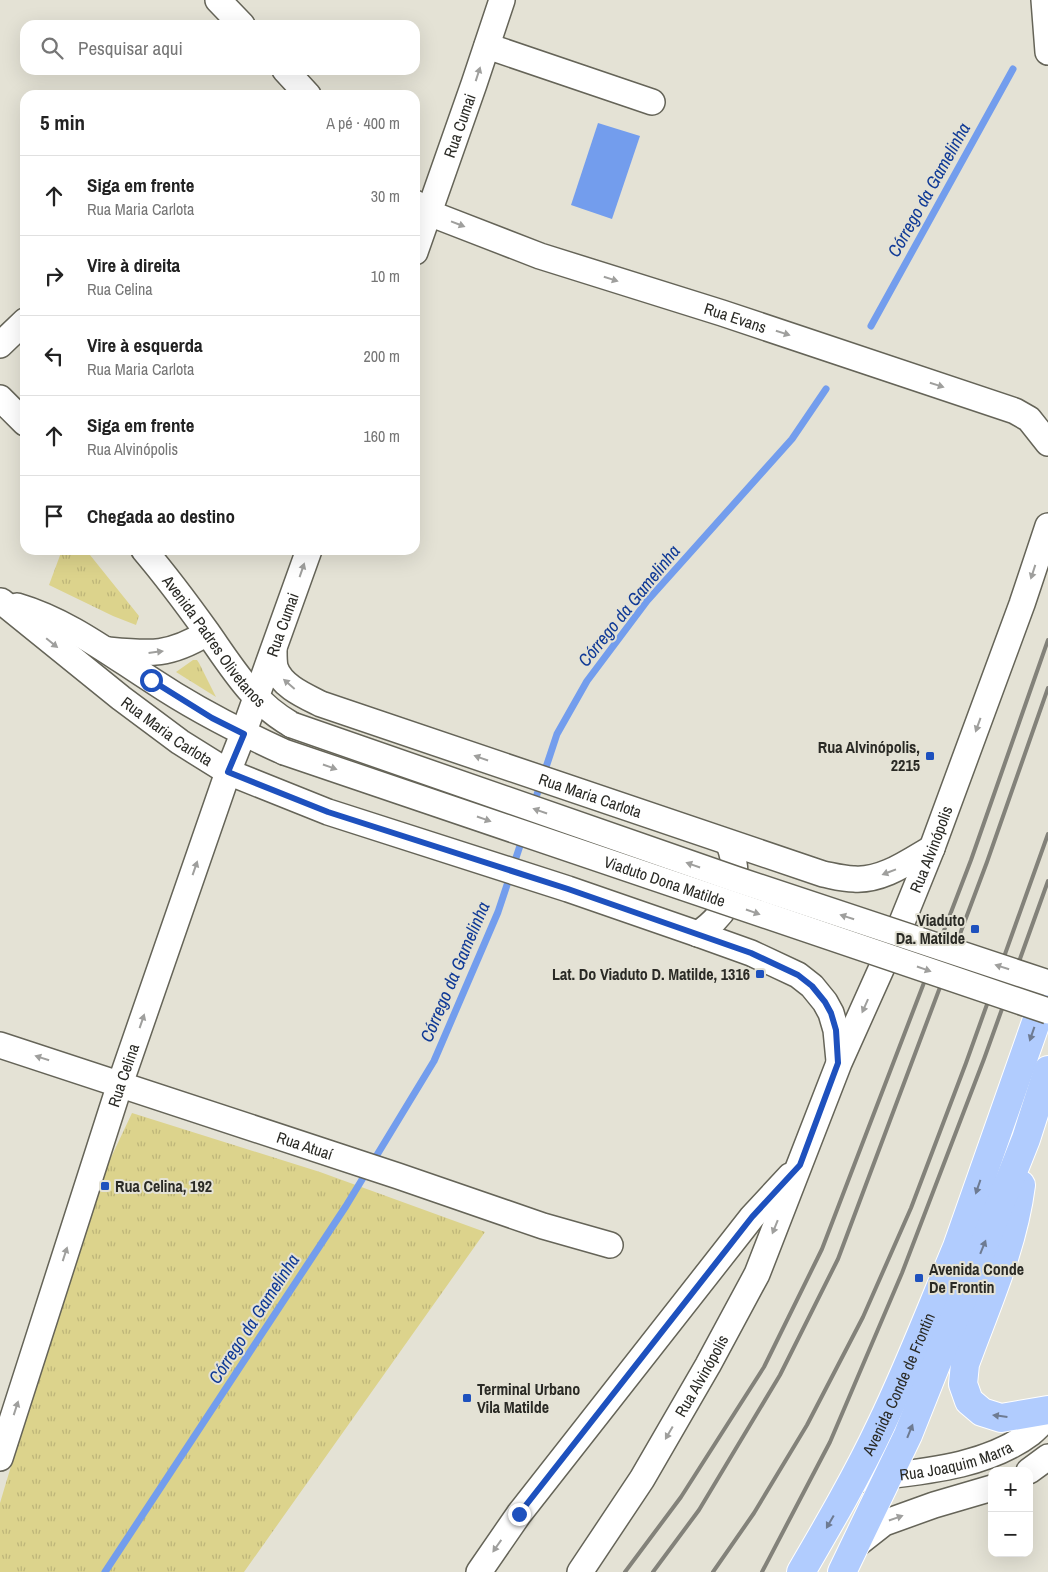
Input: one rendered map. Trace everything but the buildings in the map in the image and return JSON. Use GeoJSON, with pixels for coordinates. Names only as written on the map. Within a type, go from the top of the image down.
{"type":"FeatureCollection","features":[{"type":"Feature","properties":{"kind":"highway","name":"Avenida Conde de Frontin"},"geometry":{"type":"LineString","coordinates":[[801,1572],[854,1480],[882,1424],[957,1247],[1048,988]]}},
{"type":"Feature","properties":{"kind":"highway","name":"Avenida Conde de Frontin"},"geometry":{"type":"LineString","coordinates":[[842,1572],[908,1435],[1026,1139],[1048,1070]]}},
{"type":"Feature","properties":{"kind":"highway"},"geometry":{"type":"LineString","coordinates":[[1026,1139],[1018,1205],[1003,1261],[964,1364],[963,1384],[969,1401],[982,1412],[1001,1418],[1048,1410]]}},
{"type":"Feature","properties":{"kind":"street"},"geometry":{"type":"LineString","coordinates":[[218,0],[237,20]]}},
{"type":"Feature","properties":{"kind":"street","name":"Rua Cumai"},"geometry":{"type":"LineString","coordinates":[[420,221],[422,208],[487,46],[502,0]]}},
{"type":"Feature","properties":{"kind":"street"},"geometry":{"type":"LineString","coordinates":[[1044,0],[1048,52]]}},
{"type":"Feature","properties":{"kind":"street"},"geometry":{"type":"LineString","coordinates":[[487,46],[652,102]]}},
{"type":"Feature","properties":{"kind":"street"},"geometry":{"type":"LineString","coordinates":[[290,75],[303,90]]}},
{"type":"Feature","properties":{"kind":"street","name":"Rua Evans"},"geometry":{"type":"LineString","coordinates":[[422,208],[540,256],[722,313],[1015,411],[1029,419],[1048,443]]}},
{"type":"Feature","properties":{"kind":"street"},"geometry":{"type":"LineString","coordinates":[[0,345],[20,326]]}},
{"type":"Feature","properties":{"kind":"street"},"geometry":{"type":"LineString","coordinates":[[0,398],[20,418]]}},
{"type":"Feature","properties":{"kind":"street","name":"Rua Alvinópolis"},"geometry":{"type":"LineString","coordinates":[[580,1572],[642,1479],[708,1365],[756,1274],[800,1165],[838,1063],[900,927],[932,848],[1022,604],[1048,526]]}},
{"type":"Feature","properties":{"kind":"street","name":"Avenida Padres Olivetanos"},"geometry":{"type":"LineString","coordinates":[[148,555],[256,698],[280,718],[292,725]]}},
{"type":"Feature","properties":{"kind":"street","name":"Rua Cumai"},"geometry":{"type":"LineString","coordinates":[[256,698],[307,555]]}},
{"type":"Feature","properties":{"kind":"street","name":"Rua Maria Carlota"},"geometry":{"type":"LineString","coordinates":[[0,601],[50,618],[108,650],[180,699],[244,734],[284,752]]}},
{"type":"Feature","properties":{"kind":"street","name":"Rua Maria Carlota"},"geometry":{"type":"LineString","coordinates":[[0,601],[121,698],[180,742],[228,772],[328,812],[698,934],[751,953],[798,975],[812,986],[831,1013],[836,1030],[838,1063]]}},
{"type":"Feature","properties":{"kind":"street"},"geometry":{"type":"LineString","coordinates":[[108,650],[144,654],[157,653],[192,642],[207,633]]}},
{"type":"Feature","properties":{"kind":"street","name":"Rua Maria Carlota"},"geometry":{"type":"LineString","coordinates":[[274,651],[276,668],[284,681],[301,694],[321,704],[729,844],[823,874],[855,880],[875,877],[897,869],[932,848]]}},
{"type":"Feature","properties":{"kind":"street","name":"Rua Celina"},"geometry":{"type":"LineString","coordinates":[[0,1456],[120,1084],[228,772],[244,734],[256,698]]}},
{"type":"Feature","properties":{"kind":"street","name":"Viaduto Dona Matilde"},"geometry":{"type":"LineString","coordinates":[[292,725],[735,879],[1048,983]]}},
{"type":"Feature","properties":{"kind":"street","name":"Viaduto Dona Matilde"},"geometry":{"type":"LineString","coordinates":[[284,752],[1048,1011]]}},
{"type":"Feature","properties":{"kind":"street"},"geometry":{"type":"LineString","coordinates":[[698,934],[719,918],[732,894],[735,882],[735,869],[734,856],[729,844]]}},
{"type":"Feature","properties":{"kind":"street","name":"Rua Atuaí"},"geometry":{"type":"LineString","coordinates":[[0,1045],[334,1154],[543,1226],[610,1245]]}},
{"type":"Feature","properties":{"kind":"street","name":"Rua Alvinópolis"},"geometry":{"type":"LineString","coordinates":[[479,1572],[519,1514],[752,1217],[800,1165]]}},
{"type":"Feature","properties":{"kind":"street","name":"Rua Joaquim Marra"},"geometry":{"type":"LineString","coordinates":[[854,1480],[939,1469],[974,1460],[1008,1447],[1030,1433],[1048,1417]]}},
{"type":"Feature","properties":{"kind":"street"},"geometry":{"type":"LineString","coordinates":[[1033,1468],[1048,1457]]}},
{"type":"Feature","properties":{"kind":"street"},"geometry":{"type":"LineString","coordinates":[[856,1545],[884,1522],[988,1489]]}},
{"type":"Feature","properties":{"kind":"green space"},"geometry":{"type":"Polygon","coordinates":[[[60,555],[90,555],[139,616],[136,625],[113,616],[49,585],[60,555]]]}},
{"type":"Feature","properties":{"kind":"green space"},"geometry":{"type":"Polygon","coordinates":[[[193,660],[197,660],[199,663],[216,697],[176,672],[193,660]]]}},
{"type":"Feature","properties":{"kind":"green space"},"geometry":{"type":"Polygon","coordinates":[[[132,1113],[320,1172],[485,1232],[244,1572],[0,1572],[0,1503],[107,1166],[132,1113]]]}},
{"type":"Feature","properties":{"kind":"water"},"geometry":{"type":"Polygon","coordinates":[[[598,123],[640,136],[612,219],[571,205],[598,123]]]}},
{"type":"Feature","properties":{"kind":"waterway","name":"Córrego da Gamelinha"},"geometry":{"type":"LineString","coordinates":[[871,326],[1013,69]]}},
{"type":"Feature","properties":{"kind":"waterway","name":"Córrego da Gamelinha"},"geometry":{"type":"LineString","coordinates":[[105,1572],[346,1206],[434,1061],[498,912],[557,734],[587,681],[647,601],[792,439],[826,389]]}},
{"type":"Feature","properties":{"kind":"railway"},"geometry":{"type":"LineString","coordinates":[[625,1572],[681,1497],[764,1367],[822,1249],[971,860],[1048,640]]}},
{"type":"Feature","properties":{"kind":"railway"},"geometry":{"type":"LineString","coordinates":[[653,1572],[699,1510],[780,1375],[838,1259],[987,862],[1048,688]]}},
{"type":"Feature","properties":{"kind":"railway"},"geometry":{"type":"LineString","coordinates":[[713,1572],[754,1513],[807,1425],[863,1317],[911,1208],[966,1063],[1048,834]]}},
{"type":"Feature","properties":{"kind":"railway"},"geometry":{"type":"LineString","coordinates":[[762,1572],[830,1442],[902,1273],[984,1059],[1048,881]]}},
{"type":"Feature","properties":{"kind":"place","name":"Rua Alvinópolis, 2215"},"geometry":{"type":"Point","coordinates":[930,756]}},
{"type":"Feature","properties":{"kind":"place","name":"Viaduto Da. Matilde"},"geometry":{"type":"Point","coordinates":[975,929]}},
{"type":"Feature","properties":{"kind":"place","name":"Lat. Do Viaduto D. Matilde, 1316"},"geometry":{"type":"Point","coordinates":[760,974]}},
{"type":"Feature","properties":{"kind":"place","name":"Rua Celina, 192"},"geometry":{"type":"Point","coordinates":[105,1186]}},
{"type":"Feature","properties":{"kind":"place","name":"Avenida Conde De Frontin"},"geometry":{"type":"Point","coordinates":[919,1278]}},
{"type":"Feature","properties":{"kind":"place","name":"Terminal Urbano Vila Matilde"},"geometry":{"type":"Point","coordinates":[467,1398]}},
{"type":"Feature","properties":{"kind":"route"},"geometry":{"type":"LineString","coordinates":[[151,680],[212,718],[244,734],[228,772],[328,812],[568,889],[751,953],[798,975],[812,986],[831,1013],[836,1030],[838,1063],[800,1165],[752,1217],[519,1514]]}}]}
